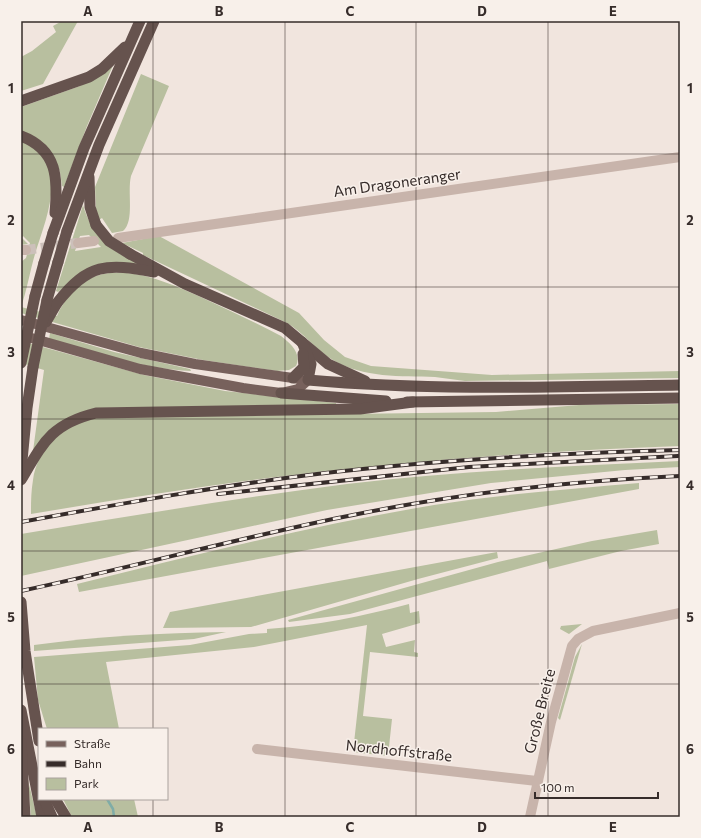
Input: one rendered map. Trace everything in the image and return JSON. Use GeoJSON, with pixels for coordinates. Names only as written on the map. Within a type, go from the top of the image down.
{"type":"FeatureCollection","features":[{"type":"Feature","properties":{"kind":"highway"},"geometry":{"type":"LineString","coordinates":[[21,363],[35,296],[53,232],[84,148],[140,21]]}},
{"type":"Feature","properties":{"kind":"highway"},"geometry":{"type":"LineString","coordinates":[[21,471],[27,408],[33,367],[40,331],[52,302],[58,262],[90,168],[122,89],[154,21]]}},
{"type":"Feature","properties":{"kind":"highway"},"geometry":{"type":"LineString","coordinates":[[21,101],[88,77],[102,68],[130,42]]}},
{"type":"Feature","properties":{"kind":"highway"},"geometry":{"type":"LineString","coordinates":[[21,136],[40,147],[53,164],[57,188],[53,232]]}},
{"type":"Feature","properties":{"kind":"highway"},"geometry":{"type":"LineString","coordinates":[[90,168],[90,207],[96,225],[109,241],[162,273],[289,330],[332,367],[375,385]]}},
{"type":"Feature","properties":{"kind":"highway"},"geometry":{"type":"LineString","coordinates":[[52,302],[77,280],[89,272],[101,268],[121,267],[162,273]]}},
{"type":"Feature","properties":{"kind":"highway"},"geometry":{"type":"LineString","coordinates":[[272,323],[293,340],[304,356],[304,367],[293,378]]}},
{"type":"Feature","properties":{"kind":"highway"},"geometry":{"type":"LineString","coordinates":[[302,342],[311,364],[308,380],[375,385],[464,388],[680,385]]}},
{"type":"Feature","properties":{"kind":"highway"},"geometry":{"type":"LineString","coordinates":[[281,393],[363,400],[413,402],[680,398]]}},
{"type":"Feature","properties":{"kind":"highway"},"geometry":{"type":"LineString","coordinates":[[21,480],[48,437],[62,425],[76,417],[96,412],[360,409],[413,402]]}},
{"type":"Feature","properties":{"kind":"highway"},"geometry":{"type":"LineString","coordinates":[[21,602],[31,690],[38,735]]}},
{"type":"Feature","properties":{"kind":"highway"},"geometry":{"type":"LineString","coordinates":[[22,714],[38,799]]}},
{"type":"Feature","properties":{"kind":"highway"},"geometry":{"type":"LineString","coordinates":[[22,714],[21,751],[25,817]]}},
{"type":"Feature","properties":{"kind":"highway"},"geometry":{"type":"LineString","coordinates":[[32,772],[38,785]]}},
{"type":"Feature","properties":{"kind":"highway"},"geometry":{"type":"LineString","coordinates":[[38,800],[42,817]]}},
{"type":"Feature","properties":{"kind":"highway"},"geometry":{"type":"LineString","coordinates":[[45,800],[54,817]]}},
{"type":"Feature","properties":{"kind":"highway"},"geometry":{"type":"LineString","coordinates":[[51,800],[54,817]]}},
{"type":"Feature","properties":{"kind":"highway"},"geometry":{"type":"LineString","coordinates":[[56,800],[66,817]]}},
{"type":"Feature","properties":{"kind":"main road"},"geometry":{"type":"LineString","coordinates":[[21,320],[140,353],[195,364],[308,380]]}},
{"type":"Feature","properties":{"kind":"main road"},"geometry":{"type":"LineString","coordinates":[[21,335],[88,355],[163,374],[207,382],[281,393],[298,389],[308,380]]}},
{"type":"Feature","properties":{"kind":"street","name":"Am Dragoneranger"},"geometry":{"type":"LineString","coordinates":[[118,238],[680,156]]}},
{"type":"Feature","properties":{"kind":"street"},"geometry":{"type":"LineString","coordinates":[[78,243],[94,241]]}},
{"type":"Feature","properties":{"kind":"street","name":"Große Breite"},"geometry":{"type":"LineString","coordinates":[[530,817],[537,781],[569,654],[578,638],[593,631],[680,613]]}},
{"type":"Feature","properties":{"kind":"street","name":"Nordhoffstraße"},"geometry":{"type":"LineString","coordinates":[[257,749],[537,781]]}},
{"type":"Feature","properties":{"kind":"green space"},"geometry":{"type":"Polygon","coordinates":[[[62,21],[78,21],[43,84],[21,91],[21,57],[32,51],[56,32],[53,26],[62,21]]]}},
{"type":"Feature","properties":{"kind":"green space"},"geometry":{"type":"Polygon","coordinates":[[[114,63],[87,126],[64,187],[62,186],[60,172],[55,159],[21,131],[21,107],[80,86],[114,63]]]}},
{"type":"Feature","properties":{"kind":"green space"},"geometry":{"type":"Polygon","coordinates":[[[141,74],[169,86],[131,176],[130,213],[127,226],[123,231],[112,233],[102,218],[99,220],[96,209],[95,187],[141,74]]]}},
{"type":"Feature","properties":{"kind":"green space"},"geometry":{"type":"Polygon","coordinates":[[[21,141],[36,150],[46,162],[51,176],[51,191],[45,223],[21,307],[21,262],[26,258],[30,243],[23,236],[22,238],[28,244],[21,245],[21,141]]]}},
{"type":"Feature","properties":{"kind":"green space"},"geometry":{"type":"Polygon","coordinates":[[[83,205],[97,234],[119,253],[139,264],[84,271],[58,292],[56,291],[83,205]],[[89,235],[80,236],[75,251],[101,247],[89,235]]]}},
{"type":"Feature","properties":{"kind":"green space"},"geometry":{"type":"Polygon","coordinates":[[[159,236],[299,313],[324,340],[345,357],[371,366],[492,375],[680,371],[680,378],[465,381],[435,377],[382,375],[357,370],[345,366],[327,356],[292,326],[285,322],[143,255],[143,253],[122,243],[159,236]]]}},
{"type":"Feature","properties":{"kind":"green space"},"geometry":{"type":"Polygon","coordinates":[[[124,273],[145,276],[187,291],[281,336],[288,342],[296,353],[296,366],[289,370],[277,371],[203,360],[139,347],[21,313],[21,307],[57,316],[70,294],[86,281],[104,274],[124,273]]]}},
{"type":"Feature","properties":{"kind":"green space"},"geometry":{"type":"Polygon","coordinates":[[[50,333],[114,352],[190,369],[191,371],[155,367],[119,359],[49,339],[50,333]]]}},
{"type":"Feature","properties":{"kind":"green space"},"geometry":{"type":"Polygon","coordinates":[[[21,341],[144,375],[225,391],[336,403],[336,405],[98,408],[77,414],[61,423],[40,442],[33,451],[44,370],[21,363],[21,341]]]}},
{"type":"Feature","properties":{"kind":"green space"},"geometry":{"type":"Polygon","coordinates":[[[680,404],[680,446],[525,454],[319,472],[208,486],[31,514],[31,493],[35,469],[45,449],[60,433],[69,427],[93,418],[496,412],[579,405],[680,404]]]}},
{"type":"Feature","properties":{"kind":"green space"},"geometry":{"type":"Polygon","coordinates":[[[680,461],[680,467],[625,470],[491,483],[327,510],[21,576],[21,534],[225,501],[389,479],[472,472],[680,461]]]}},
{"type":"Feature","properties":{"kind":"green space"},"geometry":{"type":"Polygon","coordinates":[[[639,483],[639,489],[79,592],[77,584],[255,541],[389,513],[485,498],[639,483]]]}},
{"type":"Feature","properties":{"kind":"green space"},"geometry":{"type":"Polygon","coordinates":[[[657,530],[659,544],[621,551],[549,569],[547,561],[350,614],[289,622],[288,620],[498,562],[592,541],[657,530]]]}},
{"type":"Feature","properties":{"kind":"green space"},"geometry":{"type":"Polygon","coordinates":[[[497,552],[498,558],[418,579],[251,627],[163,628],[170,612],[497,552]]]}},
{"type":"Feature","properties":{"kind":"green space"},"geometry":{"type":"Polygon","coordinates":[[[409,604],[410,613],[419,611],[420,623],[382,634],[386,647],[415,640],[414,652],[418,653],[418,657],[370,652],[363,716],[392,719],[388,756],[353,752],[367,625],[254,647],[106,662],[119,728],[47,728],[38,700],[34,657],[190,645],[249,634],[267,633],[267,629],[303,626],[374,613],[409,604]]]}},
{"type":"Feature","properties":{"kind":"green space"},"geometry":{"type":"Polygon","coordinates":[[[582,624],[569,634],[560,629],[561,626],[582,624]]]}},
{"type":"Feature","properties":{"kind":"green space"},"geometry":{"type":"Polygon","coordinates":[[[226,632],[194,639],[34,651],[34,645],[83,639],[154,634],[226,632]]]}},
{"type":"Feature","properties":{"kind":"green space"},"geometry":{"type":"Polygon","coordinates":[[[582,644],[560,720],[558,718],[575,657],[582,644]]]}},
{"type":"Feature","properties":{"kind":"green space"},"geometry":{"type":"Polygon","coordinates":[[[28,780],[37,817],[31,817],[28,780]]]}},
{"type":"Feature","properties":{"kind":"green space"},"geometry":{"type":"Polygon","coordinates":[[[64,800],[134,800],[138,817],[72,817],[64,800]]]}},
{"type":"Feature","properties":{"kind":"waterway"},"geometry":{"type":"LineString","coordinates":[[108,800],[113,809],[114,817]]}},
{"type":"Feature","properties":{"kind":"tunnel"},"geometry":{"type":"LineString","coordinates":[[26,250],[78,243]]}},
{"type":"Feature","properties":{"kind":"railway"},"geometry":{"type":"LineString","coordinates":[[21,522],[216,488],[377,467],[507,457],[680,450]]}},
{"type":"Feature","properties":{"kind":"railway"},"geometry":{"type":"LineString","coordinates":[[218,494],[469,467],[678,456]]}},
{"type":"Feature","properties":{"kind":"railway"},"geometry":{"type":"LineString","coordinates":[[21,591],[262,535],[385,509],[469,495],[553,485],[680,476]]}}]}
